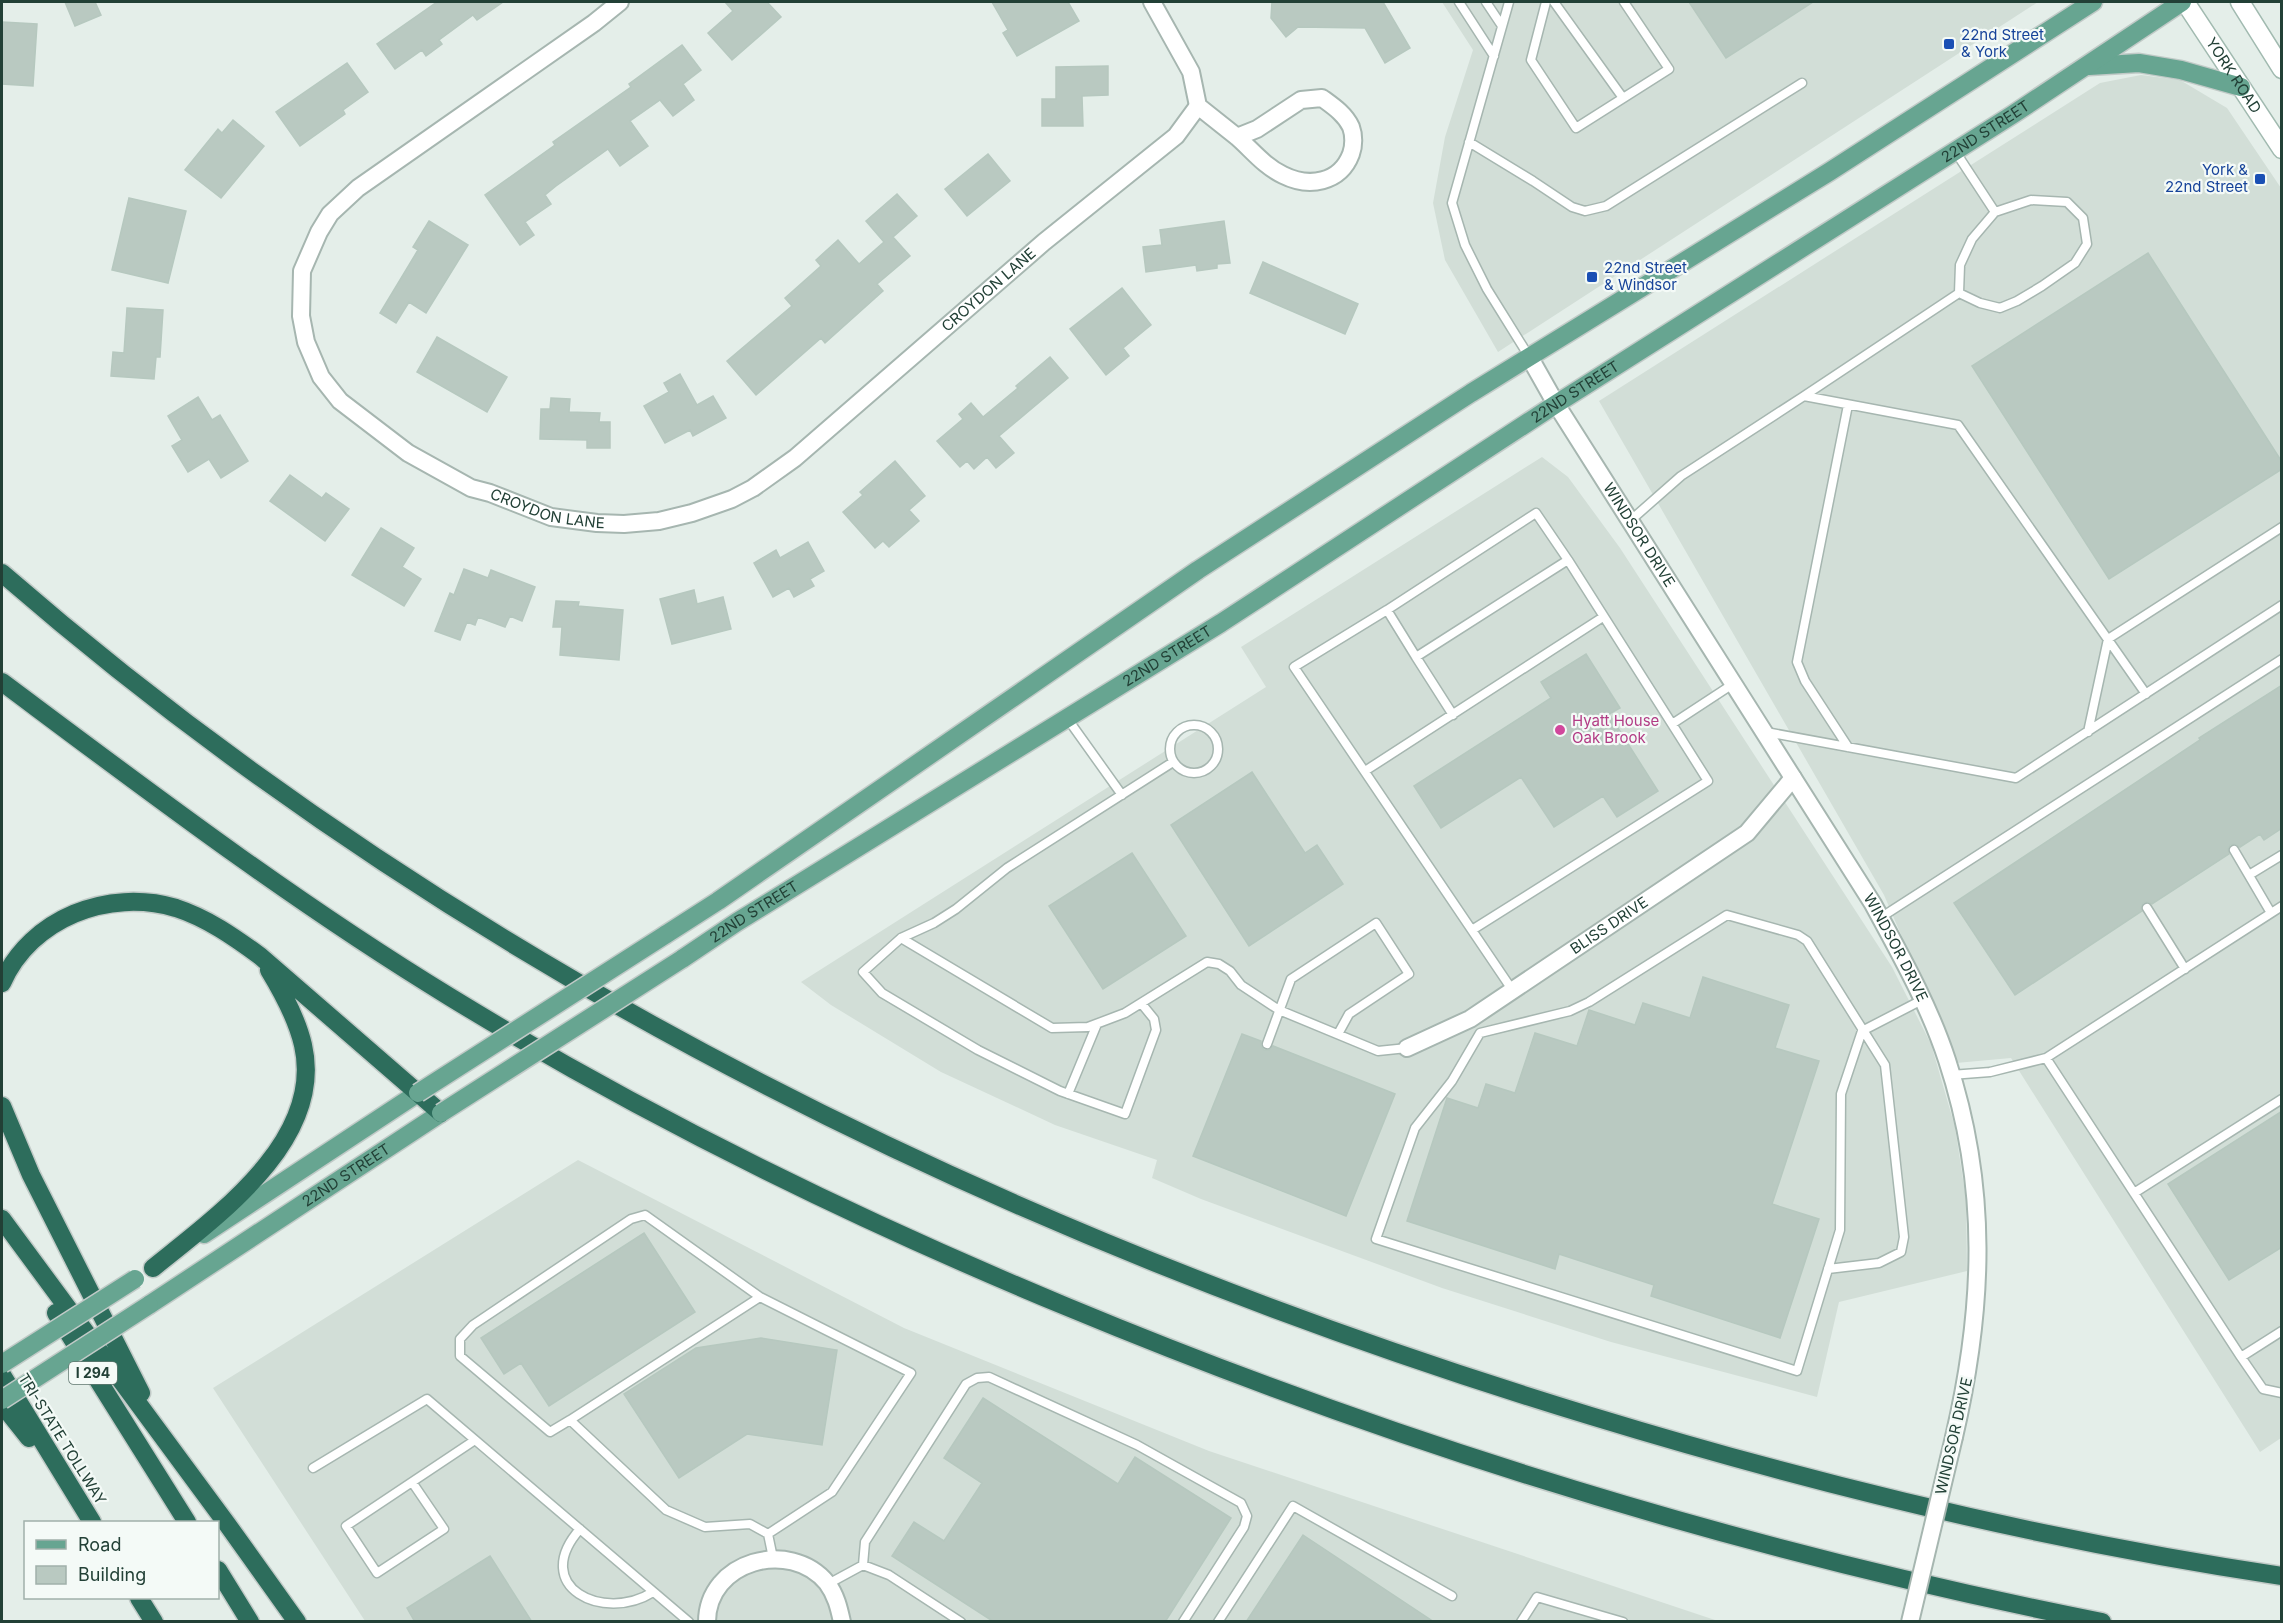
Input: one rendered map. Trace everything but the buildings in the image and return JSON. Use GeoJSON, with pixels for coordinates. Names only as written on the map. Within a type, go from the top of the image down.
{"type":"FeatureCollection","features":[{"type":"Feature","properties":{"kind":"highway"},"geometry":{"type":"LineString","coordinates":[[2,573],[103,658],[209,741],[326,824],[492,932],[601,998],[732,1070],[951,1175],[1140,1256],[1340,1332],[1437,1367],[1633,1429],[1767,1467],[2004,1525],[2145,1554],[2282,1576]]}},
{"type":"Feature","properties":{"kind":"highway"},"geometry":{"type":"LineString","coordinates":[[2,682],[175,812],[378,952],[453,999],[681,1128],[889,1230],[1001,1280],[1214,1366],[1325,1408],[1472,1458],[1704,1527],[1826,1560],[1959,1592],[2102,1622]]}},
{"type":"Feature","properties":{"kind":"highway"},"geometry":{"type":"LineString","coordinates":[[2,983],[10,965],[31,939],[65,917],[104,904],[142,903],[175,908],[199,917],[237,939],[260,956],[441,1113]]}},
{"type":"Feature","properties":{"kind":"highway"},"geometry":{"type":"LineString","coordinates":[[153,1268],[209,1223],[257,1177],[287,1135],[301,1104],[305,1074],[303,1046],[295,1020],[280,988],[260,956]]}},
{"type":"Feature","properties":{"kind":"highway"},"geometry":{"type":"LineString","coordinates":[[2,1106],[31,1175],[133,1378],[183,1464]]}},
{"type":"Feature","properties":{"kind":"highway"},"geometry":{"type":"LineString","coordinates":[[2,1220],[297,1622]]}},
{"type":"Feature","properties":{"kind":"highway","name":"I 294"},"geometry":{"type":"LineString","coordinates":[[2,1220],[72,1341],[186,1521]]}},
{"type":"Feature","properties":{"kind":"highway","name":"TRI-STATE TOLLWAY"},"geometry":{"type":"LineString","coordinates":[[2,1375],[91,1521]]}},
{"type":"Feature","properties":{"kind":"highway"},"geometry":{"type":"LineString","coordinates":[[2,1402],[73,1492]]}},
{"type":"Feature","properties":{"kind":"highway"},"geometry":{"type":"LineString","coordinates":[[219,1572],[250,1622]]}},
{"type":"Feature","properties":{"kind":"highway"},"geometry":{"type":"LineString","coordinates":[[140,1599],[154,1622]]}},
{"type":"Feature","properties":{"kind":"main road"},"geometry":{"type":"LineString","coordinates":[[2060,22],[2070,2]]}},
{"type":"Feature","properties":{"kind":"main road","name":"22ND STREET"},"geometry":{"type":"LineString","coordinates":[[2,1364],[718,901],[1198,570],[1471,393],[1829,171],[2093,2]]}},
{"type":"Feature","properties":{"kind":"main road","name":"22ND STREET"},"geometry":{"type":"LineString","coordinates":[[2,1402],[441,1113],[747,916],[1221,623],[1556,404],[1955,151],[2183,2]]}},
{"type":"Feature","properties":{"kind":"main road","name":"YORK ROAD"},"geometry":{"type":"LineString","coordinates":[[2183,2],[2282,150]]}},
{"type":"Feature","properties":{"kind":"main road"},"geometry":{"type":"LineString","coordinates":[[2240,2],[2282,69]]}},
{"type":"Feature","properties":{"kind":"main road"},"geometry":{"type":"LineString","coordinates":[[2087,66],[2139,63],[2181,70],[2241,87]]}},
{"type":"Feature","properties":{"kind":"street","name":"CROYDON LANE"},"geometry":{"type":"LineString","coordinates":[[620,2],[358,188],[330,214],[319,232],[302,271],[301,316],[306,342],[321,377],[340,400],[408,453],[471,489],[490,493],[551,517],[597,523],[624,524],[659,521],[692,513],[732,499],[753,488],[795,458],[1044,242],[1176,136],[1198,106]]}},
{"type":"Feature","properties":{"kind":"street"},"geometry":{"type":"LineString","coordinates":[[1152,2],[1191,72],[1198,106],[1237,137],[1260,160],[1283,176],[1307,183],[1325,181],[1339,173],[1348,162],[1354,146],[1351,127],[1338,109],[1322,98],[1301,100],[1257,129],[1237,137]]}},
{"type":"Feature","properties":{"kind":"street","name":"WINDSOR DRIVE"},"geometry":{"type":"LineString","coordinates":[[1530,358],[1556,404],[1880,918],[1922,1000],[1951,1075],[1965,1126],[1972,1168],[1978,1242],[1978,1285],[1972,1348],[1954,1437],[1910,1622]]}},
{"type":"Feature","properties":{"kind":"street","name":"BLISS DRIVE"},"geometry":{"type":"LineString","coordinates":[[1407,1048],[1475,1026],[1513,991],[1747,833],[1793,778]]}},
{"type":"Feature","properties":{"kind":"street"},"geometry":{"type":"LineString","coordinates":[[707,1622],[707,1614],[715,1593],[730,1575],[750,1563],[772,1558],[803,1564],[816,1573],[828,1584],[838,1602],[842,1622]]}},
{"type":"Feature","properties":{"kind":"lane"},"geometry":{"type":"LineString","coordinates":[[1459,2],[1494,56]]}},
{"type":"Feature","properties":{"kind":"lane"},"geometry":{"type":"LineString","coordinates":[[1486,2],[1502,26]]}},
{"type":"Feature","properties":{"kind":"lane"},"geometry":{"type":"LineString","coordinates":[[1509,2],[1452,203],[1465,245],[1487,289],[1530,358]]}},
{"type":"Feature","properties":{"kind":"lane"},"geometry":{"type":"LineString","coordinates":[[1546,2],[1531,60],[1576,128],[1669,69],[1624,2]]}},
{"type":"Feature","properties":{"kind":"lane"},"geometry":{"type":"LineString","coordinates":[[1554,2],[1623,98]]}},
{"type":"Feature","properties":{"kind":"lane"},"geometry":{"type":"LineString","coordinates":[[1469,142],[1572,207],[1586,211],[1614,201],[1802,82]]}},
{"type":"Feature","properties":{"kind":"lane"},"geometry":{"type":"LineString","coordinates":[[1955,151],[1995,212]]}},
{"type":"Feature","properties":{"kind":"lane"},"geometry":{"type":"LineString","coordinates":[[2031,200],[2067,202],[2083,218],[2087,244],[2075,263],[2042,286],[2000,308],[1980,303],[1959,293],[1960,265],[1972,239],[1995,212],[2031,200]]}},
{"type":"Feature","properties":{"kind":"lane"},"geometry":{"type":"LineString","coordinates":[[1631,520],[1681,476],[1959,293]]}},
{"type":"Feature","properties":{"kind":"lane"},"geometry":{"type":"LineString","coordinates":[[1804,396],[1958,424],[2146,694]]}},
{"type":"Feature","properties":{"kind":"lane"},"geometry":{"type":"LineString","coordinates":[[1848,405],[1797,662],[1805,681],[1848,747]]}},
{"type":"Feature","properties":{"kind":"lane"},"geometry":{"type":"LineString","coordinates":[[1472,930],[1708,781],[1536,513],[1387,610],[1294,667],[1513,991]]}},
{"type":"Feature","properties":{"kind":"lane"},"geometry":{"type":"LineString","coordinates":[[2088,732],[2108,639],[2282,527]]}},
{"type":"Feature","properties":{"kind":"lane"},"geometry":{"type":"LineString","coordinates":[[1416,657],[1568,560]]}},
{"type":"Feature","properties":{"kind":"lane"},"geometry":{"type":"LineString","coordinates":[[1762,731],[2016,778],[2282,605]]}},
{"type":"Feature","properties":{"kind":"lane"},"geometry":{"type":"LineString","coordinates":[[1387,610],[1454,715]]}},
{"type":"Feature","properties":{"kind":"lane"},"geometry":{"type":"LineString","coordinates":[[1365,771],[1602,617]]}},
{"type":"Feature","properties":{"kind":"lane"},"geometry":{"type":"LineString","coordinates":[[1880,918],[2282,659]]}},
{"type":"Feature","properties":{"kind":"lane"},"geometry":{"type":"LineString","coordinates":[[1672,724],[1733,684]]}},
{"type":"Feature","properties":{"kind":"lane"},"geometry":{"type":"LineString","coordinates":[[1067,718],[1122,795]]}},
{"type":"Feature","properties":{"kind":"lane"},"geometry":{"type":"LineString","coordinates":[[1202,726],[1215,737],[1218,753],[1210,768],[1194,774],[1179,768],[1173,762],[1170,746],[1178,731],[1185,727],[1202,726]]}},
{"type":"Feature","properties":{"kind":"lane"},"geometry":{"type":"LineString","coordinates":[[1141,1003],[1154,1019],[1156,1030],[1125,1114],[1068,1094],[978,1050],[882,993],[862,972],[901,938],[948,914],[1007,868],[1173,762]]}},
{"type":"Feature","properties":{"kind":"lane"},"geometry":{"type":"LineString","coordinates":[[2235,850],[2271,913]]}},
{"type":"Feature","properties":{"kind":"lane"},"geometry":{"type":"LineString","coordinates":[[2249,875],[2282,855]]}},
{"type":"Feature","properties":{"kind":"lane"},"geometry":{"type":"LineString","coordinates":[[1951,1075],[1990,1072],[2046,1058],[2282,906]]}},
{"type":"Feature","properties":{"kind":"lane"},"geometry":{"type":"LineString","coordinates":[[2147,908],[2185,969]]}},
{"type":"Feature","properties":{"kind":"lane"},"geometry":{"type":"LineString","coordinates":[[1828,1269],[1879,1263],[1901,1252],[1904,1237],[1885,1065],[1862,1031],[1807,941],[1798,935],[1727,915],[1570,1011],[1475,1026],[1452,1081],[1416,1128],[1376,1239],[1797,1371],[1828,1269],[1840,1230],[1841,1094],[1862,1031],[1922,1000]]}},
{"type":"Feature","properties":{"kind":"lane"},"geometry":{"type":"LineString","coordinates":[[1268,1044],[1291,979],[1376,923],[1409,974],[1348,1014],[1338,1034]]}},
{"type":"Feature","properties":{"kind":"lane"},"geometry":{"type":"LineString","coordinates":[[901,938],[1052,1028],[1088,1027],[1125,1013],[1207,962],[1219,964],[1230,971],[1240,985],[1279,1010],[1378,1051],[1407,1048]]}},
{"type":"Feature","properties":{"kind":"lane"},"geometry":{"type":"LineString","coordinates":[[1068,1094],[1097,1024]]}},
{"type":"Feature","properties":{"kind":"lane"},"geometry":{"type":"LineString","coordinates":[[2046,1058],[2241,1358],[2263,1389],[2282,1393]]}},
{"type":"Feature","properties":{"kind":"lane"},"geometry":{"type":"LineString","coordinates":[[2134,1193],[2282,1099]]}},
{"type":"Feature","properties":{"kind":"lane"},"geometry":{"type":"LineString","coordinates":[[760,1297],[550,1432],[460,1356],[460,1339],[473,1325],[631,1219],[645,1215],[760,1297],[911,1373],[832,1491],[768,1534]]}},
{"type":"Feature","properties":{"kind":"lane"},"geometry":{"type":"LineString","coordinates":[[2241,1358],[2282,1331]]}},
{"type":"Feature","properties":{"kind":"lane"},"geometry":{"type":"LineString","coordinates":[[863,1565],[866,1542],[966,1384],[977,1378],[989,1377],[1137,1445],[1240,1503],[1247,1516],[1244,1527],[1183,1622]]}},
{"type":"Feature","properties":{"kind":"lane"},"geometry":{"type":"LineString","coordinates":[[313,1468],[427,1399],[689,1622]]}},
{"type":"Feature","properties":{"kind":"lane"},"geometry":{"type":"LineString","coordinates":[[570,1420],[666,1510],[705,1527],[750,1524],[768,1534]]}},
{"type":"Feature","properties":{"kind":"lane"},"geometry":{"type":"LineString","coordinates":[[412,1482],[444,1529],[377,1573],[346,1526],[412,1482],[475,1440]]}},
{"type":"Feature","properties":{"kind":"lane"},"geometry":{"type":"LineString","coordinates":[[1218,1622],[1293,1506],[1452,1596]]}},
{"type":"Feature","properties":{"kind":"lane"},"geometry":{"type":"LineString","coordinates":[[579,1604],[566,1586],[562,1570],[564,1555],[570,1541],[580,1529]]}},
{"type":"Feature","properties":{"kind":"lane"},"geometry":{"type":"LineString","coordinates":[[768,1534],[772,1558]]}},
{"type":"Feature","properties":{"kind":"lane"},"geometry":{"type":"LineString","coordinates":[[828,1584],[863,1565],[890,1575],[961,1622]]}},
{"type":"Feature","properties":{"kind":"lane"},"geometry":{"type":"LineString","coordinates":[[630,1612],[653,1592]]}},
{"type":"Feature","properties":{"kind":"lane"},"geometry":{"type":"LineString","coordinates":[[1521,1622],[1536,1597],[1623,1622]]}},
{"type":"Feature","properties":{"kind":"shaded area"},"geometry":{"type":"Polygon","coordinates":[[[1442,2],[2038,2],[1498,352],[1445,260],[1433,203],[1445,137],[1473,50],[1442,2]]]}},
{"type":"Feature","properties":{"kind":"shaded area"},"geometry":{"type":"Polygon","coordinates":[[[2141,75],[2180,80],[2227,108],[2281,188],[2281,1438],[2260,1452],[2011,1058],[1956,1063],[1884,895],[1599,401],[2100,83],[2141,75]]]}},
{"type":"Feature","properties":{"kind":"shaded area"},"geometry":{"type":"Polygon","coordinates":[[[1542,457],[1568,477],[1620,548],[1892,967],[1931,1044],[1955,1127],[1966,1199],[1967,1271],[1839,1302],[1817,1397],[1611,1342],[1442,1288],[1201,1199],[1152,1178],[1157,1160],[1055,1125],[941,1072],[831,1005],[801,982],[1266,687],[1241,647],[1542,457]]]}},
{"type":"Feature","properties":{"kind":"shaded area"},"geometry":{"type":"Polygon","coordinates":[[[578,1160],[904,1328],[1209,1451],[1718,1621],[365,1621],[213,1388],[578,1160]]]}},
{"type":"Feature","properties":{"kind":"place","name":"22nd Street & York"},"geometry":{"type":"Point","coordinates":[1949,44]}},
{"type":"Feature","properties":{"kind":"place","name":"York & 22nd Street"},"geometry":{"type":"Point","coordinates":[2260,179]}},
{"type":"Feature","properties":{"kind":"place","name":"22nd Street & Windsor"},"geometry":{"type":"Point","coordinates":[1592,277]}},
{"type":"Feature","properties":{"kind":"place","name":"Hyatt House Oak Brook"},"geometry":{"type":"Point","coordinates":[1560,730]}}]}
